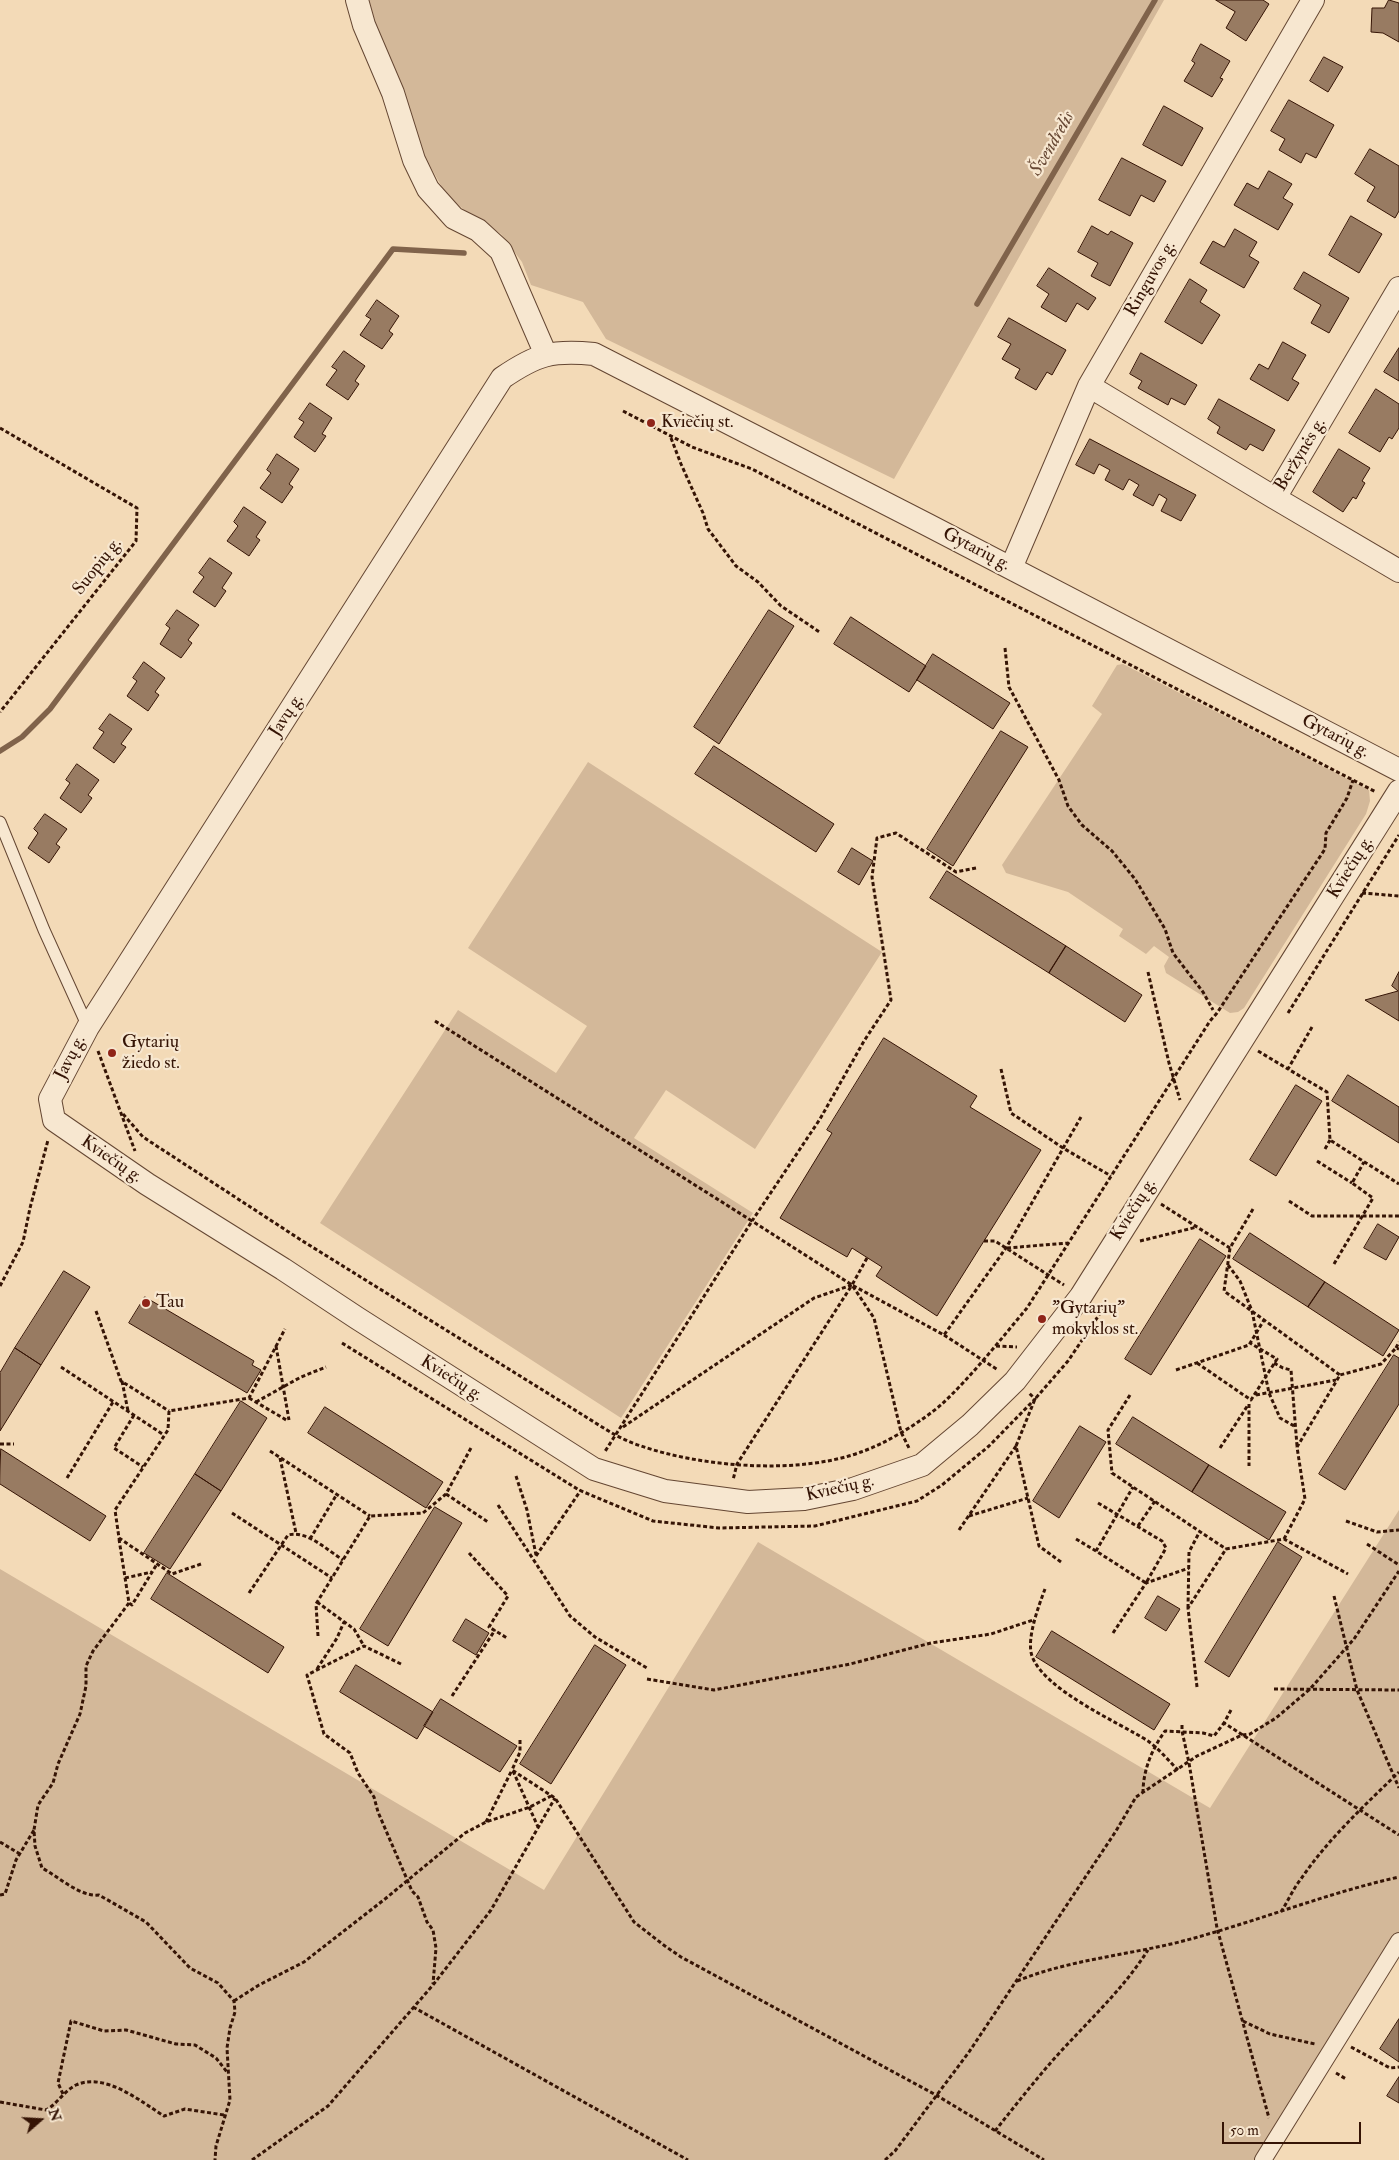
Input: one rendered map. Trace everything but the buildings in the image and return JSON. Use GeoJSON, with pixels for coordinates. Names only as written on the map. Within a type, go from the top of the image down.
{"type":"FeatureCollection","features":[{"type":"Feature","properties":{"kind":"street"},"geometry":{"type":"LineString","coordinates":[[357,0],[364,25],[393,94],[414,160],[428,189],[454,218],[478,230],[501,251],[546,354]]}},
{"type":"Feature","properties":{"kind":"street","name":"Ringuvos g."},"geometry":{"type":"LineString","coordinates":[[1011,568],[1089,386],[1313,0]]}},
{"type":"Feature","properties":{"kind":"street","name":"Beržynės g."},"geometry":{"type":"LineString","coordinates":[[1399,288],[1275,498],[1399,571]]}},
{"type":"Feature","properties":{"kind":"street","name":"Gytarių g."},"geometry":{"type":"LineString","coordinates":[[546,354],[570,352],[594,354],[1399,770]]}},
{"type":"Feature","properties":{"kind":"street","name":"Javų g."},"geometry":{"type":"LineString","coordinates":[[52,1110],[88,1027],[502,378],[527,361],[546,354]]}},
{"type":"Feature","properties":{"kind":"street"},"geometry":{"type":"LineString","coordinates":[[1089,386],[1275,498]]}},
{"type":"Feature","properties":{"kind":"street","name":"Kviečių g."},"geometry":{"type":"LineString","coordinates":[[52,1110],[153,1189],[283,1269],[594,1469],[665,1491],[748,1502],[804,1499],[853,1489],[922,1465],[970,1424],[1015,1381],[1081,1296],[1396,796]]}},
{"type":"Feature","properties":{"kind":"street"},"geometry":{"type":"LineString","coordinates":[[1262,2160],[1399,1941]]}},
{"type":"Feature","properties":{"kind":"lane"},"geometry":{"type":"LineString","coordinates":[[0,822],[44,930],[88,1027]]}},
{"type":"Feature","properties":{"kind":"path"},"geometry":{"type":"LineString","coordinates":[[623,412],[692,447],[752,469],[1353,780],[1396,796]]}},
{"type":"Feature","properties":{"kind":"path","name":"Suopių g."},"geometry":{"type":"LineString","coordinates":[[0,428],[137,508],[136,541],[0,712]]}},
{"type":"Feature","properties":{"kind":"path"},"geometry":{"type":"LineString","coordinates":[[671,437],[681,464],[704,513],[708,529],[736,566],[758,582],[781,606],[821,633]]}},
{"type":"Feature","properties":{"kind":"path"},"geometry":{"type":"LineString","coordinates":[[1005,648],[1009,687],[1059,780],[1068,806],[1082,825],[1112,851],[1135,879],[1165,928],[1173,953],[1203,992],[1213,1010]]}},
{"type":"Feature","properties":{"kind":"path"},"geometry":{"type":"LineString","coordinates":[[88,1027],[123,1114],[143,1137],[301,1240],[616,1435],[639,1446],[675,1456],[737,1464],[773,1466],[822,1462],[861,1452],[901,1432],[941,1404],[1027,1308],[1174,1077],[1325,849],[1326,832],[1347,798],[1353,780]]}},
{"type":"Feature","properties":{"kind":"path"},"geometry":{"type":"LineString","coordinates":[[594,1469],[752,1221],[820,1119],[864,1042],[892,1000],[872,877],[877,838],[896,834],[956,872],[976,868]]}},
{"type":"Feature","properties":{"kind":"path"},"geometry":{"type":"LineString","coordinates":[[1288,1013],[1399,835]]}},
{"type":"Feature","properties":{"kind":"path"},"geometry":{"type":"LineString","coordinates":[[1336,891],[1399,896]]}},
{"type":"Feature","properties":{"kind":"path"},"geometry":{"type":"LineString","coordinates":[[1148,972],[1174,1077]]}},
{"type":"Feature","properties":{"kind":"path"},"geometry":{"type":"LineString","coordinates":[[435,1021],[852,1285],[944,1335],[1015,1381]]}},
{"type":"Feature","properties":{"kind":"path"},"geometry":{"type":"LineString","coordinates":[[1288,1069],[1312,1027]]}},
{"type":"Feature","properties":{"kind":"path"},"geometry":{"type":"LineString","coordinates":[[1242,1042],[1327,1092],[1330,1140],[1325,1149]]}},
{"type":"Feature","properties":{"kind":"path"},"geometry":{"type":"LineString","coordinates":[[1001,1069],[1011,1114],[1111,1176]]}},
{"type":"Feature","properties":{"kind":"path"},"geometry":{"type":"LineString","coordinates":[[0,1286],[23,1242],[52,1110]]}},
{"type":"Feature","properties":{"kind":"path"},"geometry":{"type":"LineString","coordinates":[[944,1335],[1006,1248],[1081,1118]]}},
{"type":"Feature","properties":{"kind":"path"},"geometry":{"type":"LineString","coordinates":[[1330,1140],[1399,1184]]}},
{"type":"Feature","properties":{"kind":"path"},"geometry":{"type":"LineString","coordinates":[[1317,1161],[1373,1198],[1334,1264]]}},
{"type":"Feature","properties":{"kind":"path"},"geometry":{"type":"LineString","coordinates":[[1352,1183],[1364,1162]]}},
{"type":"Feature","properties":{"kind":"path"},"geometry":{"type":"LineString","coordinates":[[1144,1194],[1230,1248]]}},
{"type":"Feature","properties":{"kind":"path"},"geometry":{"type":"LineString","coordinates":[[1289,1201],[1312,1216],[1399,1216]]}},
{"type":"Feature","properties":{"kind":"path"},"geometry":{"type":"LineString","coordinates":[[1253,1209],[1230,1248],[1224,1291],[1340,1375]]}},
{"type":"Feature","properties":{"kind":"path"},"geometry":{"type":"LineString","coordinates":[[1110,1248],[1197,1227]]}},
{"type":"Feature","properties":{"kind":"path"},"geometry":{"type":"LineString","coordinates":[[984,1241],[995,1241],[1069,1288]]}},
{"type":"Feature","properties":{"kind":"path"},"geometry":{"type":"LineString","coordinates":[[1006,1248],[1068,1243]]}},
{"type":"Feature","properties":{"kind":"path"},"geometry":{"type":"LineString","coordinates":[[731,1486],[737,1464],[852,1285],[867,1258]]}},
{"type":"Feature","properties":{"kind":"path"},"geometry":{"type":"LineString","coordinates":[[1227,1264],[1240,1281],[1252,1312],[1267,1375],[1269,1392],[1280,1418],[1296,1427]]}},
{"type":"Feature","properties":{"kind":"path"},"geometry":{"type":"LineString","coordinates":[[620,1429],[814,1298],[852,1285]]}},
{"type":"Feature","properties":{"kind":"path"},"geometry":{"type":"LineString","coordinates":[[852,1285],[874,1318],[901,1432],[912,1452]]}},
{"type":"Feature","properties":{"kind":"path"},"geometry":{"type":"LineString","coordinates":[[342,1343],[581,1491],[653,1521],[732,1529],[815,1526],[917,1501],[942,1485],[989,1446],[1035,1399],[1068,1361],[1102,1309]]}},
{"type":"Feature","properties":{"kind":"path"},"geometry":{"type":"LineString","coordinates":[[96,1310],[121,1381],[128,1411]]}},
{"type":"Feature","properties":{"kind":"path"},"geometry":{"type":"LineString","coordinates":[[1176,1370],[1248,1345],[1264,1320]]}},
{"type":"Feature","properties":{"kind":"path"},"geometry":{"type":"LineString","coordinates":[[249,1398],[285,1329]]}},
{"type":"Feature","properties":{"kind":"path"},"geometry":{"type":"LineString","coordinates":[[1297,1447],[1340,1375],[1380,1364],[1398,1348],[1399,1342]]}},
{"type":"Feature","properties":{"kind":"path"},"geometry":{"type":"LineString","coordinates":[[1220,1448],[1277,1360],[1261,1348],[1250,1343]]}},
{"type":"Feature","properties":{"kind":"path"},"geometry":{"type":"LineString","coordinates":[[121,1381],[169,1411],[249,1398],[289,1421],[276,1345]]}},
{"type":"Feature","properties":{"kind":"path"},"geometry":{"type":"LineString","coordinates":[[1197,1363],[1250,1402]]}},
{"type":"Feature","properties":{"kind":"path"},"geometry":{"type":"LineString","coordinates":[[1274,1363],[1291,1370],[1297,1447],[1304,1500],[1284,1539]]}},
{"type":"Feature","properties":{"kind":"path"},"geometry":{"type":"LineString","coordinates":[[61,1367],[164,1435]]}},
{"type":"Feature","properties":{"kind":"path"},"geometry":{"type":"LineString","coordinates":[[256,1402],[301,1377],[326,1367]]}},
{"type":"Feature","properties":{"kind":"path"},"geometry":{"type":"LineString","coordinates":[[1256,1395],[1337,1380]]}},
{"type":"Feature","properties":{"kind":"path"},"geometry":{"type":"LineString","coordinates":[[1130,1395],[1108,1430],[1112,1473],[1226,1549],[1284,1539],[1348,1574]]}},
{"type":"Feature","properties":{"kind":"path"},"geometry":{"type":"LineString","coordinates":[[960,1530],[1016,1446],[1035,1399]]}},
{"type":"Feature","properties":{"kind":"path"},"geometry":{"type":"LineString","coordinates":[[67,1478],[113,1402]]}},
{"type":"Feature","properties":{"kind":"path"},"geometry":{"type":"LineString","coordinates":[[1249,1466],[1250,1402]]}},
{"type":"Feature","properties":{"kind":"path"},"geometry":{"type":"LineString","coordinates":[[129,1603],[116,1510],[168,1430],[169,1411]]}},
{"type":"Feature","properties":{"kind":"path"},"geometry":{"type":"LineString","coordinates":[[134,1415],[114,1448],[143,1467]]}},
{"type":"Feature","properties":{"kind":"path"},"geometry":{"type":"LineString","coordinates":[[0,1444],[14,1444]]}},
{"type":"Feature","properties":{"kind":"path"},"geometry":{"type":"LineString","coordinates":[[1016,1446],[1039,1546],[1061,1562]]}},
{"type":"Feature","properties":{"kind":"path"},"geometry":{"type":"LineString","coordinates":[[270,1450],[370,1516],[423,1513],[446,1494],[471,1448]]}},
{"type":"Feature","properties":{"kind":"path"},"geometry":{"type":"LineString","coordinates":[[280,1457],[296,1533]]}},
{"type":"Feature","properties":{"kind":"path"},"geometry":{"type":"LineString","coordinates":[[516,1476],[527,1510],[538,1566]]}},
{"type":"Feature","properties":{"kind":"path"},"geometry":{"type":"LineString","coordinates":[[1096,1551],[1133,1487]]}},
{"type":"Feature","properties":{"kind":"path"},"geometry":{"type":"LineString","coordinates":[[536,1556],[581,1491]]}},
{"type":"Feature","properties":{"kind":"path"},"geometry":{"type":"LineString","coordinates":[[310,1539],[337,1494]]}},
{"type":"Feature","properties":{"kind":"path"},"geometry":{"type":"LineString","coordinates":[[446,1494],[488,1522]]}},
{"type":"Feature","properties":{"kind":"path"},"geometry":{"type":"LineString","coordinates":[[969,1516],[1028,1498]]}},
{"type":"Feature","properties":{"kind":"path"},"geometry":{"type":"LineString","coordinates":[[1138,1526],[1155,1501]]}},
{"type":"Feature","properties":{"kind":"path"},"geometry":{"type":"LineString","coordinates":[[1098,1503],[1118,1513],[1162,1541],[1166,1548],[1113,1633]]}},
{"type":"Feature","properties":{"kind":"path"},"geometry":{"type":"LineString","coordinates":[[498,1505],[570,1616],[595,1637],[647,1668]]}},
{"type":"Feature","properties":{"kind":"path"},"geometry":{"type":"LineString","coordinates":[[232,1513],[332,1578]]}},
{"type":"Feature","properties":{"kind":"path"},"geometry":{"type":"LineString","coordinates":[[318,1636],[317,1602],[370,1516]]}},
{"type":"Feature","properties":{"kind":"path"},"geometry":{"type":"LineString","coordinates":[[1346,1521],[1377,1532],[1399,1530]]}},
{"type":"Feature","properties":{"kind":"path"},"geometry":{"type":"LineString","coordinates":[[1197,1688],[1188,1608],[1188,1552],[1200,1532]]}},
{"type":"Feature","properties":{"kind":"path"},"geometry":{"type":"LineString","coordinates":[[249,1593],[288,1535],[296,1533],[310,1539],[343,1560]]}},
{"type":"Feature","properties":{"kind":"path"},"geometry":{"type":"LineString","coordinates":[[119,1538],[172,1574],[201,1564]]}},
{"type":"Feature","properties":{"kind":"path"},"geometry":{"type":"LineString","coordinates":[[1076,1539],[1146,1582],[1155,1581],[1189,1568]]}},
{"type":"Feature","properties":{"kind":"path"},"geometry":{"type":"LineString","coordinates":[[1367,1544],[1399,1565]]}},
{"type":"Feature","properties":{"kind":"path"},"geometry":{"type":"LineString","coordinates":[[1188,1608],[1226,1549]]}},
{"type":"Feature","properties":{"kind":"path"},"geometry":{"type":"LineString","coordinates":[[469,1553],[508,1596],[489,1627],[507,1638]]}},
{"type":"Feature","properties":{"kind":"path"},"geometry":{"type":"LineString","coordinates":[[157,1564],[132,1604],[129,1603],[93,1651],[86,1666],[86,1686],[80,1714],[58,1764],[53,1783],[38,1805],[34,1830],[35,1846],[42,1868],[60,1877],[66,1884],[93,1896],[100,1896],[146,1922],[190,1968],[218,1983],[234,2001],[235,2012],[227,2048],[230,2100],[216,2146],[215,2160]]}},
{"type":"Feature","properties":{"kind":"path"},"geometry":{"type":"LineString","coordinates":[[885,2160],[895,2151],[969,2052],[1116,1832],[1136,1797],[1198,1756],[1242,1735],[1250,1734],[1276,1718],[1310,1690],[1347,1648],[1399,1571]]}},
{"type":"Feature","properties":{"kind":"path"},"geometry":{"type":"LineString","coordinates":[[125,1578],[152,1572]]}},
{"type":"Feature","properties":{"kind":"path"},"geometry":{"type":"LineString","coordinates":[[1045,1589],[1033,1620],[1032,1655],[1044,1674],[1080,1702],[1154,1746],[1178,1770]]}},
{"type":"Feature","properties":{"kind":"path"},"geometry":{"type":"LineString","coordinates":[[1334,1596],[1357,1690],[1399,1788]]}},
{"type":"Feature","properties":{"kind":"path"},"geometry":{"type":"LineString","coordinates":[[317,1602],[354,1629],[364,1646],[401,1664]]}},
{"type":"Feature","properties":{"kind":"path"},"geometry":{"type":"LineString","coordinates":[[646,1679],[714,1690],[850,1664],[931,1643],[991,1634],[1033,1620]]}},
{"type":"Feature","properties":{"kind":"path"},"geometry":{"type":"LineString","coordinates":[[317,1670],[337,1638],[344,1622]]}},
{"type":"Feature","properties":{"kind":"path"},"geometry":{"type":"LineString","coordinates":[[452,1696],[494,1630]]}},
{"type":"Feature","properties":{"kind":"path"},"geometry":{"type":"LineString","coordinates":[[364,1646],[307,1675],[324,1734],[350,1753],[358,1773],[374,1797],[378,1812],[412,1891],[418,1897],[426,1922],[432,1930],[436,1948],[433,1985]]}},
{"type":"Feature","properties":{"kind":"path"},"geometry":{"type":"LineString","coordinates":[[1274,1690],[1399,1690]]}},
{"type":"Feature","properties":{"kind":"path"},"geometry":{"type":"LineString","coordinates":[[1142,1793],[1143,1780],[1154,1746],[1165,1730],[1203,1733],[1214,1736],[1231,1710]]}},
{"type":"Feature","properties":{"kind":"path"},"geometry":{"type":"LineString","coordinates":[[1224,1723],[1399,1835]]}},
{"type":"Feature","properties":{"kind":"path"},"geometry":{"type":"LineString","coordinates":[[1182,1725],[1218,1931],[1275,2140]]}},
{"type":"Feature","properties":{"kind":"path"},"geometry":{"type":"LineString","coordinates":[[486,1822],[520,1752],[520,1740]]}},
{"type":"Feature","properties":{"kind":"path"},"geometry":{"type":"LineString","coordinates":[[512,1770],[554,1797],[634,1922],[681,1957],[936,2095],[1044,2160]]}},
{"type":"Feature","properties":{"kind":"path"},"geometry":{"type":"LineString","coordinates":[[512,1770],[530,1806],[538,1828]]}},
{"type":"Feature","properties":{"kind":"path"},"geometry":{"type":"LineString","coordinates":[[1281,1912],[1301,1878],[1344,1825],[1361,1811],[1399,1772]]}},
{"type":"Feature","properties":{"kind":"path"},"geometry":{"type":"LineString","coordinates":[[234,2001],[259,1984],[304,1962],[456,1840],[486,1822],[554,1797]]}},
{"type":"Feature","properties":{"kind":"path"},"geometry":{"type":"LineString","coordinates":[[252,2160],[328,2106],[433,1985],[490,1910],[554,1797]]}},
{"type":"Feature","properties":{"kind":"path"},"geometry":{"type":"LineString","coordinates":[[0,1895],[5,1894],[20,1854],[34,1830]]}},
{"type":"Feature","properties":{"kind":"path"},"geometry":{"type":"LineString","coordinates":[[0,1842],[20,1854]]}},
{"type":"Feature","properties":{"kind":"path"},"geometry":{"type":"LineString","coordinates":[[1016,1981],[1042,1971],[1149,1950],[1399,1877]]}},
{"type":"Feature","properties":{"kind":"path"},"geometry":{"type":"LineString","coordinates":[[995,2131],[1054,2060],[1130,1976],[1149,1950]]}},
{"type":"Feature","properties":{"kind":"path"},"geometry":{"type":"LineString","coordinates":[[412,2007],[688,2160]]}},
{"type":"Feature","properties":{"kind":"path"},"geometry":{"type":"LineString","coordinates":[[1242,2020],[1270,2034],[1308,2043],[1350,2046],[1390,2068],[1399,2067]]}},
{"type":"Feature","properties":{"kind":"path"},"geometry":{"type":"LineString","coordinates":[[64,2094],[58,2083],[71,2021],[104,2031],[126,2030],[176,2044],[195,2046],[216,2058],[228,2072]]}},
{"type":"Feature","properties":{"kind":"path"},"geometry":{"type":"LineString","coordinates":[[0,2102],[46,2110],[75,2086],[90,2081],[110,2085],[164,2116],[185,2109],[224,2116]]}},
{"type":"Feature","properties":{"kind":"shaded area"},"geometry":{"type":"Polygon","coordinates":[[[369,0],[1164,0],[894,479],[606,339],[583,302],[531,285],[522,262],[501,234],[467,212],[447,196],[413,136],[381,48],[369,0]]]}},
{"type":"Feature","properties":{"kind":"shaded area"},"geometry":{"type":"Polygon","coordinates":[[[1123,664],[1369,790],[1370,801],[1366,814],[1244,1008],[1238,1012],[1230,1013],[1166,973],[1164,966],[1169,957],[1154,946],[1146,954],[1119,936],[1123,929],[1068,892],[1006,873],[1002,865],[1102,714],[1092,706],[1117,665],[1123,664]]]}},
{"type":"Feature","properties":{"kind":"shaded area"},"geometry":{"type":"Polygon","coordinates":[[[588,762],[882,952],[755,1149],[666,1090],[634,1138],[753,1213],[621,1418],[320,1223],[458,1010],[556,1073],[587,1026],[468,948],[588,762]]]}},
{"type":"Feature","properties":{"kind":"shaded area"},"geometry":{"type":"Polygon","coordinates":[[[1399,1510],[1399,1941],[1263,2160],[0,2160],[0,1569],[544,1890],[758,1542],[1210,1808],[1399,1510]]]}},
{"type":"Feature","properties":{"kind":"waterway","name":"Švendrelis"},"geometry":{"type":"LineString","coordinates":[[977,304],[1155,0]]}},
{"type":"Feature","properties":{"kind":"waterway"},"geometry":{"type":"LineString","coordinates":[[0,751],[22,737],[50,709],[393,249],[464,253]]}},
{"type":"Feature","properties":{"kind":"place","name":"Kviečių st."},"geometry":{"type":"Point","coordinates":[651,423]}},
{"type":"Feature","properties":{"kind":"place","name":"Gytarių žiedo st."},"geometry":{"type":"Point","coordinates":[112,1053]}},
{"type":"Feature","properties":{"kind":"place","name":"Tau"},"geometry":{"type":"Point","coordinates":[146,1303]}},
{"type":"Feature","properties":{"kind":"place","name":"\"Gytarių\" mokyklos st."},"geometry":{"type":"Point","coordinates":[1042,1319]}}]}
